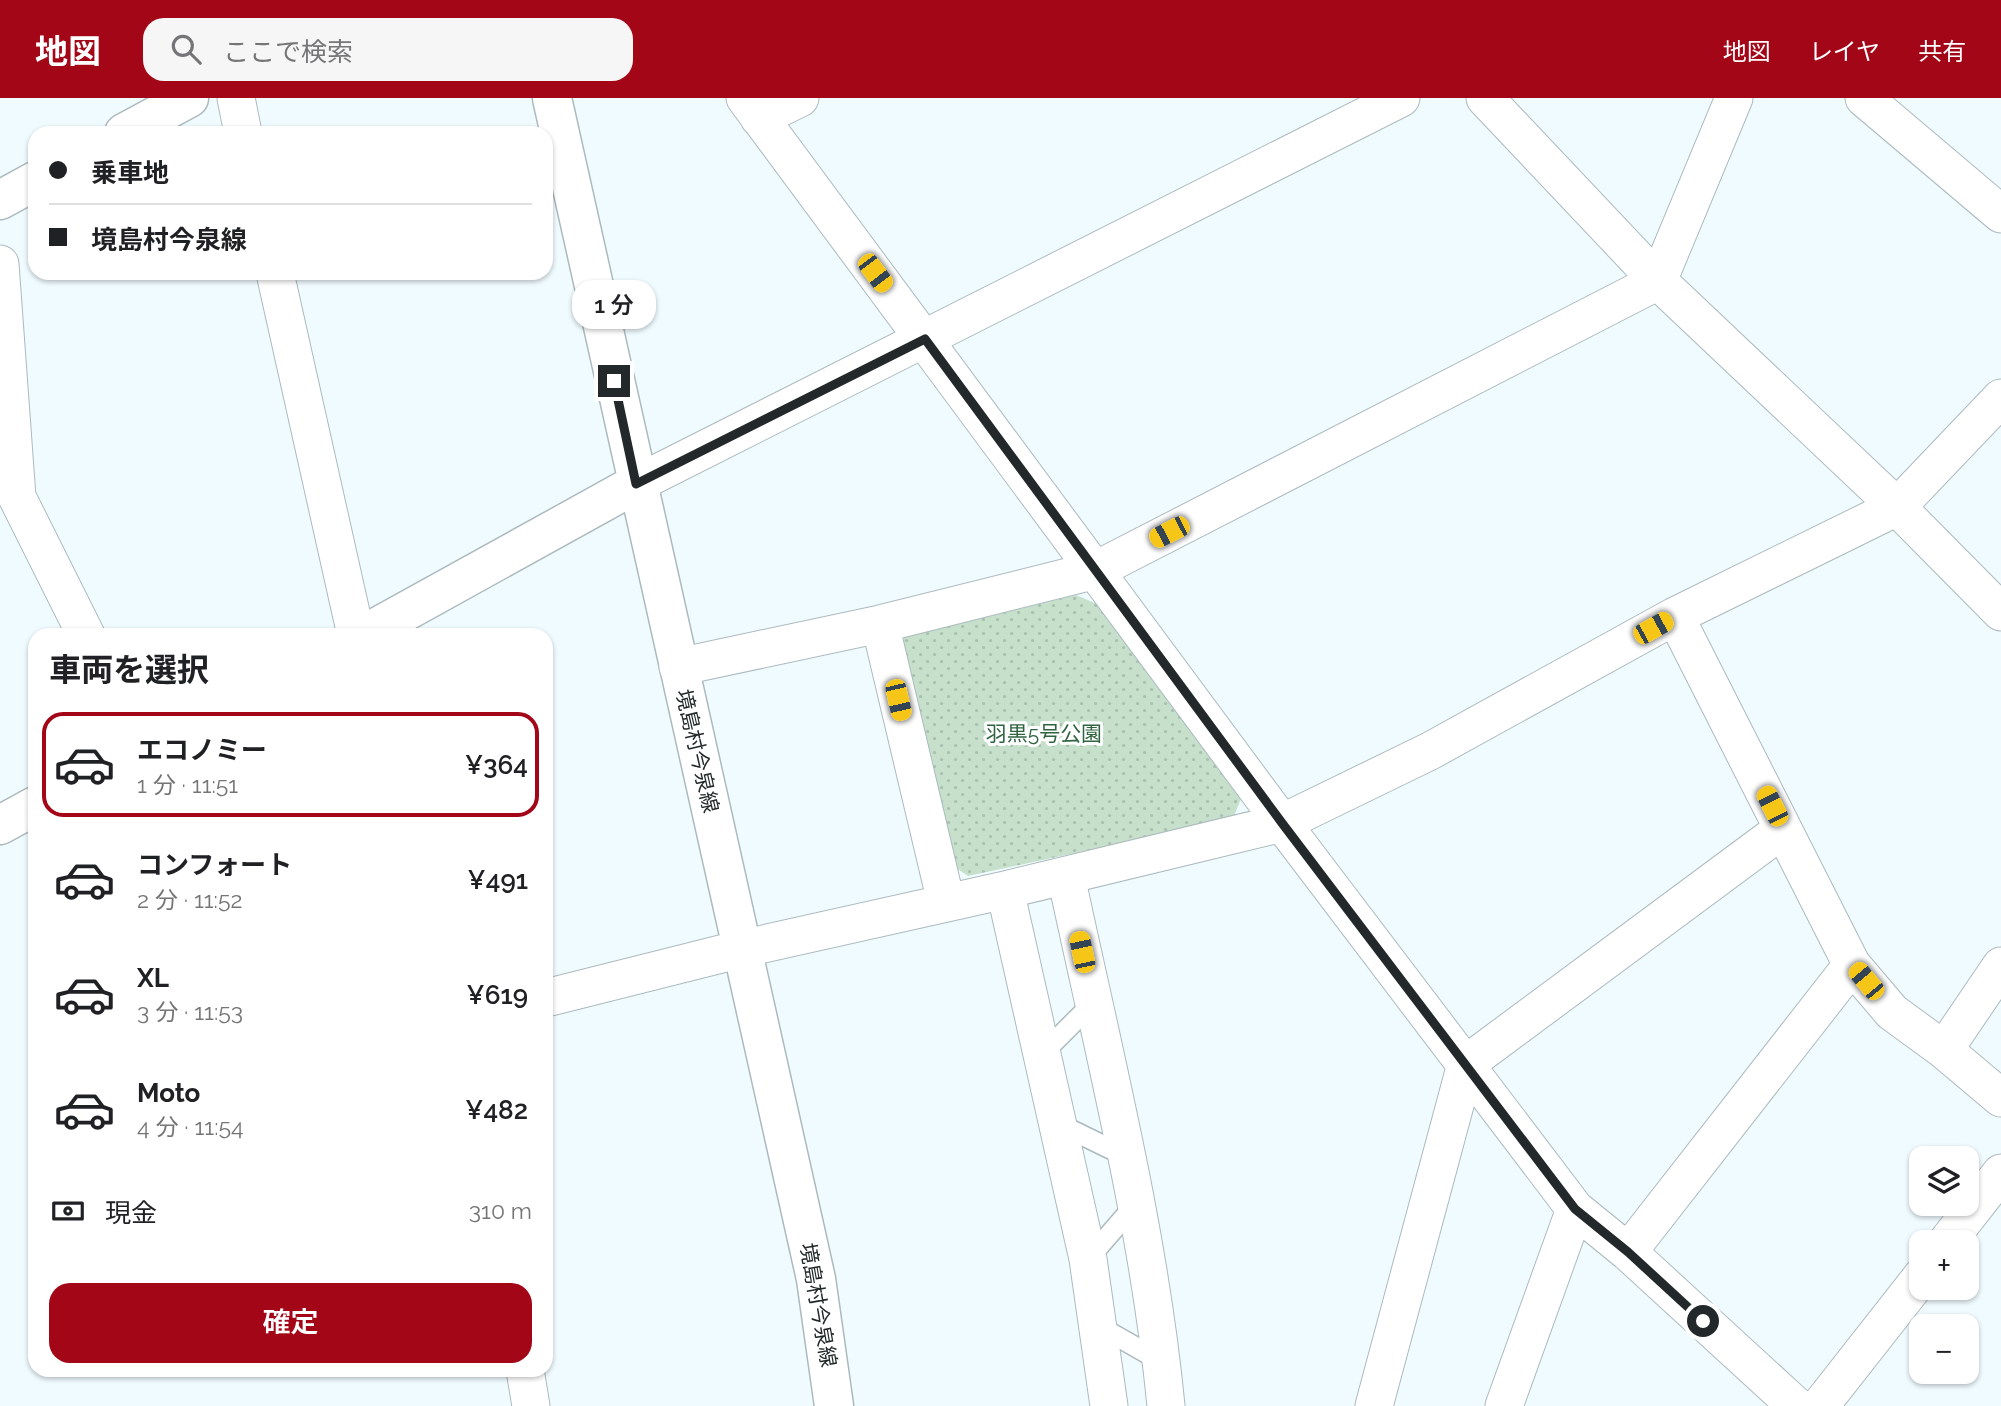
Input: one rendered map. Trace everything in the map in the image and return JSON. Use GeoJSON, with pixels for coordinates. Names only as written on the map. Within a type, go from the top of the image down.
{"type":"FeatureCollection","features":[{"type":"Feature","properties":{"kind":"main road"},"geometry":{"type":"LineString","coordinates":[[137,126],[189,98]]}},
{"type":"Feature","properties":{"kind":"main road","name":"境島村今泉線"},"geometry":{"type":"LineString","coordinates":[[552,98],[636,484],[816,1279],[834,1406]]}},
{"type":"Feature","properties":{"kind":"main road"},"geometry":{"type":"LineString","coordinates":[[0,200],[28,185]]}},
{"type":"Feature","properties":{"kind":"main road"},"geometry":{"type":"LineString","coordinates":[[376,628],[636,484]]}},
{"type":"Feature","properties":{"kind":"main road"},"geometry":{"type":"LineString","coordinates":[[0,825],[28,810]]}},
{"type":"Feature","properties":{"kind":"street"},"geometry":{"type":"LineString","coordinates":[[236,98],[242,126]]}},
{"type":"Feature","properties":{"kind":"street"},"geometry":{"type":"LineString","coordinates":[[800,98],[752,108],[1282,823],[1575,1209],[1628,1252],[1796,1406]]}},
{"type":"Feature","properties":{"kind":"street"},"geometry":{"type":"LineString","coordinates":[[636,484],[1401,98]]}},
{"type":"Feature","properties":{"kind":"street"},"geometry":{"type":"LineString","coordinates":[[1485,98],[1658,281],[1897,507],[2001,612]]}},
{"type":"Feature","properties":{"kind":"street"},"geometry":{"type":"LineString","coordinates":[[678,667],[880,624],[1096,570],[1658,281],[1734,98]]}},
{"type":"Feature","properties":{"kind":"street"},"geometry":{"type":"LineString","coordinates":[[1864,98],[2001,214]]}},
{"type":"Feature","properties":{"kind":"street"},"geometry":{"type":"LineString","coordinates":[[0,264],[8,467],[17,496],[83,628]]}},
{"type":"Feature","properties":{"kind":"street"},"geometry":{"type":"LineString","coordinates":[[277,280],[354,628]]}},
{"type":"Feature","properties":{"kind":"street"},"geometry":{"type":"LineString","coordinates":[[553,996],[741,949],[1066,876],[1282,823],[1430,751],[1675,616],[1897,507],[2001,398]]}},
{"type":"Feature","properties":{"kind":"street"},"geometry":{"type":"LineString","coordinates":[[1675,616],[1852,965],[1892,1012],[1944,1050],[2001,1098]]}},
{"type":"Feature","properties":{"kind":"street"},"geometry":{"type":"LineString","coordinates":[[880,624],[946,902]]}},
{"type":"Feature","properties":{"kind":"street"},"geometry":{"type":"LineString","coordinates":[[1374,1406],[1466,1064],[1783,829]]}},
{"type":"Feature","properties":{"kind":"street"},"geometry":{"type":"LineString","coordinates":[[1066,876],[1125,1156],[1161,1362],[1166,1406]]}},
{"type":"Feature","properties":{"kind":"street"},"geometry":{"type":"LineString","coordinates":[[1005,890],[1088,1259],[1109,1406]]}},
{"type":"Feature","properties":{"kind":"street"},"geometry":{"type":"LineString","coordinates":[[1628,1252],[1852,965]]}},
{"type":"Feature","properties":{"kind":"street"},"geometry":{"type":"LineString","coordinates":[[1944,1050],[2001,966]]}},
{"type":"Feature","properties":{"kind":"street"},"geometry":{"type":"LineString","coordinates":[[1956,1230],[2001,1173]]}},
{"type":"Feature","properties":{"kind":"street"},"geometry":{"type":"LineString","coordinates":[[1504,1406],[1575,1209]]}},
{"type":"Feature","properties":{"kind":"street"},"geometry":{"type":"LineString","coordinates":[[1821,1406],[1909,1293]]}},
{"type":"Feature","properties":{"kind":"street"},"geometry":{"type":"LineString","coordinates":[[526,1377],[531,1406]]}},
{"type":"Feature","properties":{"kind":"lane"},"geometry":{"type":"LineString","coordinates":[[1042,1055],[1093,1003]]}},
{"type":"Feature","properties":{"kind":"lane"},"geometry":{"type":"LineString","coordinates":[[1057,1123],[1125,1156]]}},
{"type":"Feature","properties":{"kind":"lane"},"geometry":{"type":"LineString","coordinates":[[1088,1259],[1134,1206]]}},
{"type":"Feature","properties":{"kind":"lane"},"geometry":{"type":"LineString","coordinates":[[1097,1325],[1161,1362]]}},
{"type":"Feature","properties":{"kind":"green space","name":"羽黒5号公園"},"geometry":{"type":"Polygon","coordinates":[[[1076,595],[1104,607],[1242,796],[1233,819],[968,876],[949,863],[898,655],[904,637],[1076,595]]]}},
{"type":"Feature","properties":{"kind":"route"},"geometry":{"type":"LineString","coordinates":[[614,381],[636,484],[925,339],[1282,823],[1575,1209],[1628,1252],[1703,1321]]}}]}
